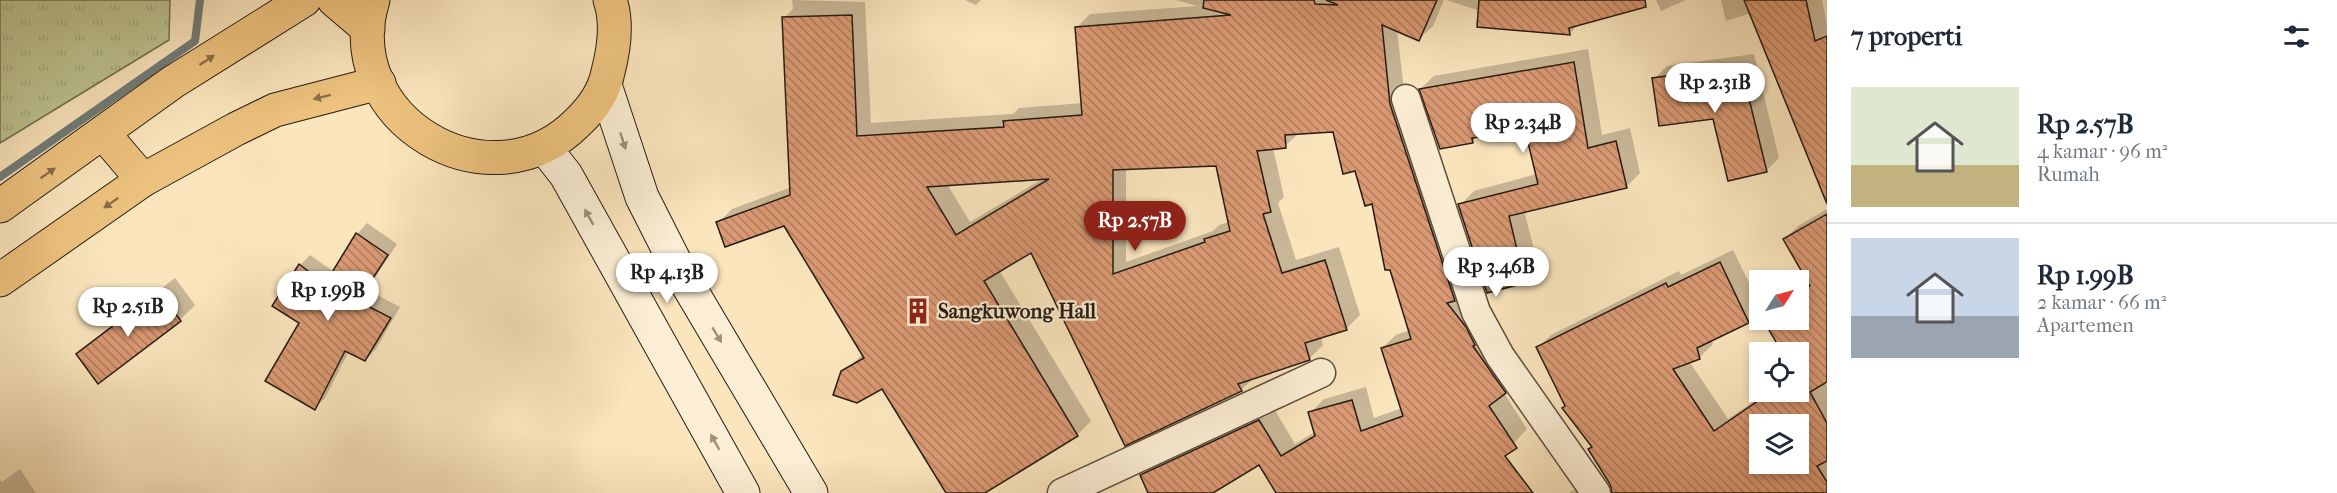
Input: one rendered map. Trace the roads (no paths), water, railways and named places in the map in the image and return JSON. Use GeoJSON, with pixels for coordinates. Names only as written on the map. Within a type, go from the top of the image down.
{"type":"FeatureCollection","features":[{"type":"Feature","properties":{"kind":"main road"},"geometry":{"type":"LineString","coordinates":[[0,206],[172,82],[304,0]]}},
{"type":"Feature","properties":{"kind":"main road"},"geometry":{"type":"LineString","coordinates":[[334,0],[371,14],[370,57],[379,83],[396,112],[419,135],[448,150],[480,158],[512,157],[544,147],[569,132],[590,111],[605,85],[615,46],[611,2]]}},
{"type":"Feature","properties":{"kind":"main road"},"geometry":{"type":"LineString","coordinates":[[0,280],[143,180],[275,110],[379,83]]}},
{"type":"Feature","properties":{"kind":"main road"},"geometry":{"type":"LineString","coordinates":[[605,85],[642,197],[679,270],[811,493]]}},
{"type":"Feature","properties":{"kind":"main road"},"geometry":{"type":"LineString","coordinates":[[103,133],[143,180]]}},
{"type":"Feature","properties":{"kind":"main road"},"geometry":{"type":"LineString","coordinates":[[544,147],[566,175],[743,493]]}},
{"type":"Feature","properties":{"kind":"street"},"geometry":{"type":"LineString","coordinates":[[1406,99],[1476,312],[1500,356],[1596,493]]}},
{"type":"Feature","properties":{"kind":"street"},"geometry":{"type":"LineString","coordinates":[[1062,493],[1321,373]]}},
{"type":"Feature","properties":{"kind":"waterway"},"geometry":{"type":"LineString","coordinates":[[0,177],[195,41],[200,0]]}},
{"type":"Feature","properties":{"kind":"place","name":"Sangkuwong Hall"},"geometry":{"type":"Point","coordinates":[918,311]}}]}
